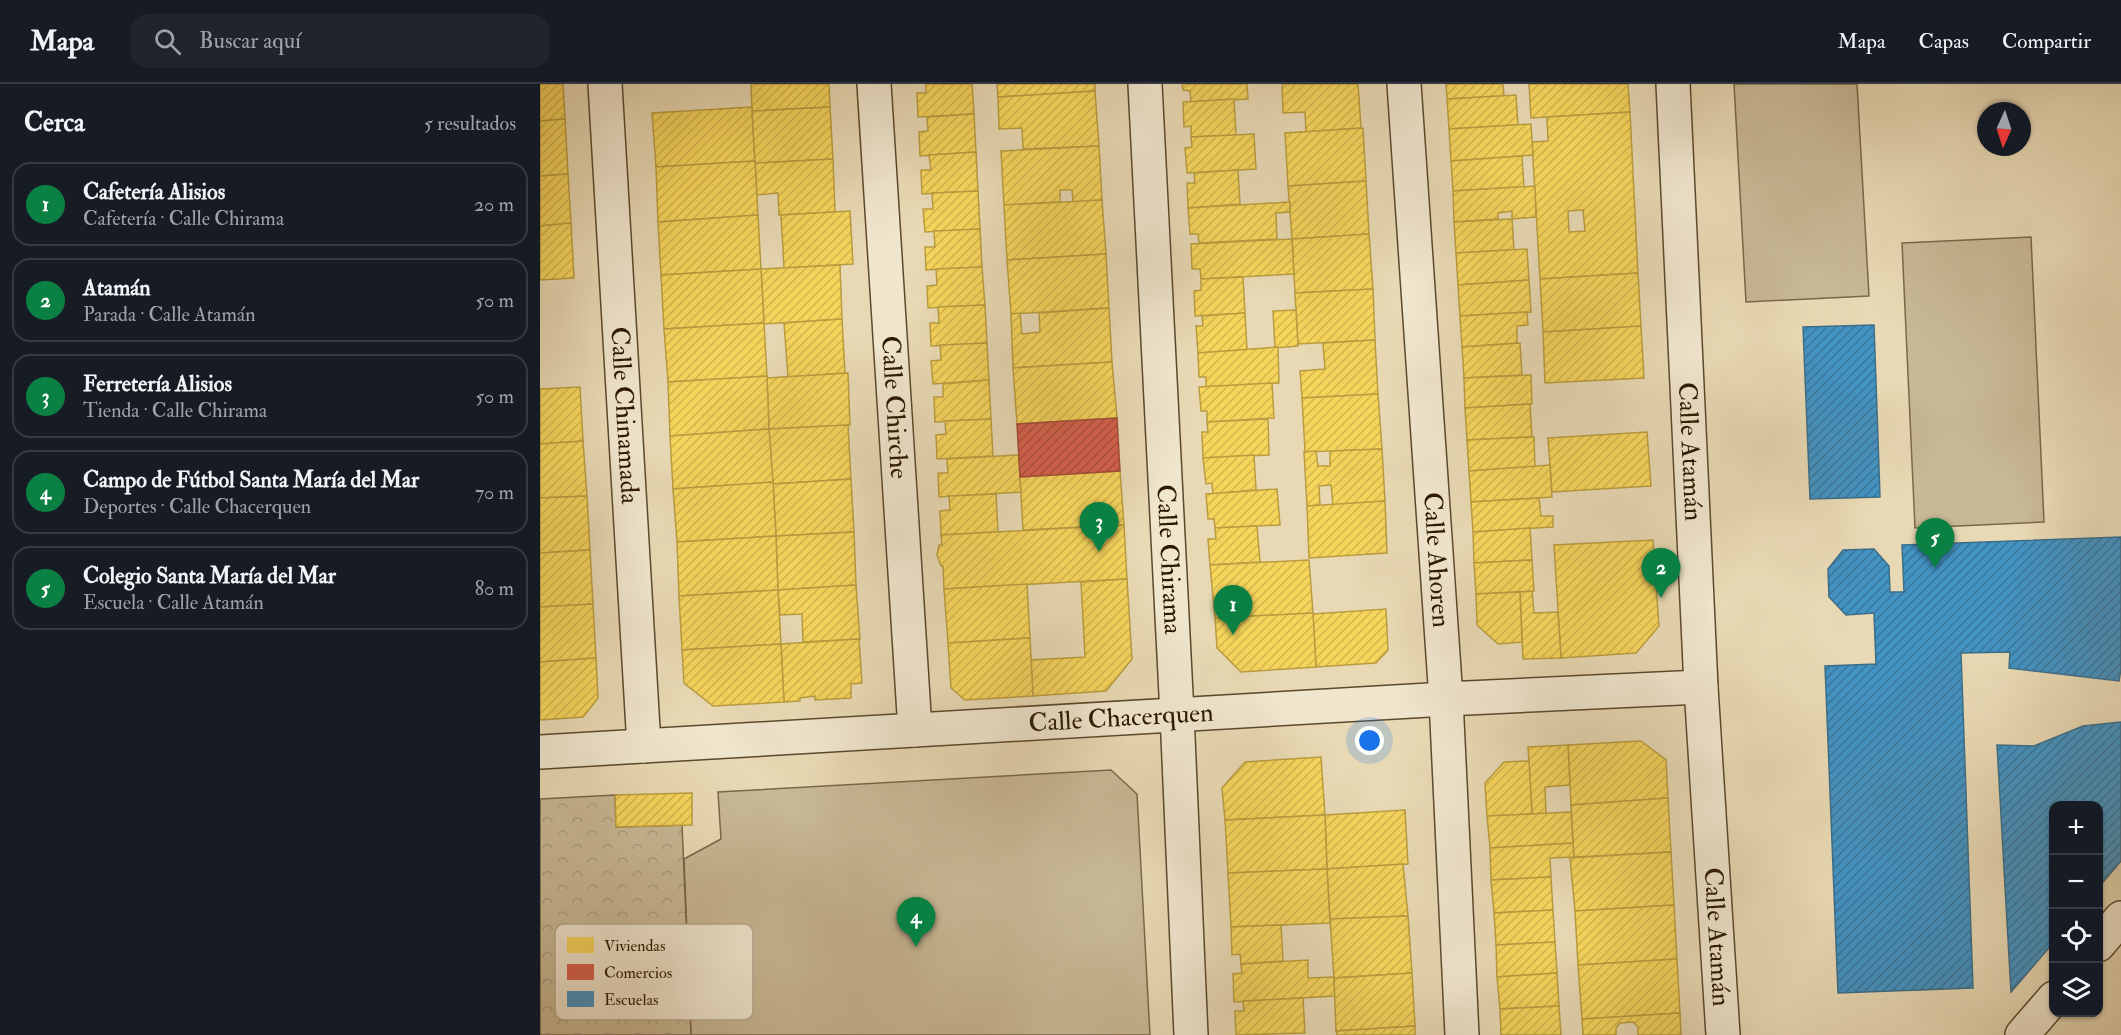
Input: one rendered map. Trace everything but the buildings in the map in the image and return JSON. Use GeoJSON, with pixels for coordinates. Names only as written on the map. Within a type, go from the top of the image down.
{"type":"FeatureCollection","features":[{"type":"Feature","properties":{"kind":"street","name":"Calle Chinamada"},"geometry":{"type":"LineString","coordinates":[[605,84],[644,746]]}},
{"type":"Feature","properties":{"kind":"street","name":"Calle Chirche"},"geometry":{"type":"LineString","coordinates":[[874,84],[915,730]]}},
{"type":"Feature","properties":{"kind":"street","name":"Calle Chirama"},"geometry":{"type":"LineString","coordinates":[[1145,84],[1191,1035]]}},
{"type":"Feature","properties":{"kind":"street","name":"Calle Ahoren"},"geometry":{"type":"LineString","coordinates":[[1404,84],[1446,699],[1462,1035]]}},
{"type":"Feature","properties":{"kind":"street","name":"Calle Atamán"},"geometry":{"type":"LineString","coordinates":[[1672,84],[1701,687],[1723,1035]]}},
{"type":"Feature","properties":{"kind":"street","name":"Calle Chacerquen"},"geometry":{"type":"LineString","coordinates":[[540,752],[1177,714],[1701,687]]}},
{"type":"Feature","properties":{"kind":"street"},"geometry":{"type":"LineString","coordinates":[[2103,939],[2121,918]]}},
{"type":"Feature","properties":{"kind":"street"},"geometry":{"type":"LineString","coordinates":[[2022,1035],[2049,1004]]}},
{"type":"Feature","properties":{"kind":"green space"},"geometry":{"type":"Polygon","coordinates":[[[1734,84],[1857,84],[1869,296],[1746,302],[1734,84]]]}},
{"type":"Feature","properties":{"kind":"green space"},"geometry":{"type":"Polygon","coordinates":[[[2031,237],[2044,522],[1915,528],[1902,243],[2031,237]]]}},
{"type":"Feature","properties":{"kind":"green space"},"geometry":{"type":"Polygon","coordinates":[[[1111,770],[1137,794],[1150,1035],[691,1035],[690,1020],[753,1020],[753,924],[687,924],[684,859],[721,839],[718,792],[1111,770]]]}},
{"type":"Feature","properties":{"kind":"green space"},"geometry":{"type":"Polygon","coordinates":[[[615,795],[616,827],[682,825],[686,924],[555,924],[555,1020],[690,1020],[691,1035],[540,1035],[540,799],[615,795]]]}},
{"type":"Feature","properties":{"kind":"place","name":"Ferretería Alisios"},"geometry":{"type":"Point","coordinates":[1099,552]}},
{"type":"Feature","properties":{"kind":"place","name":"Colegio Santa María del Mar"},"geometry":{"type":"Point","coordinates":[1935,568]}},
{"type":"Feature","properties":{"kind":"place","name":"Atamán"},"geometry":{"type":"Point","coordinates":[1661,598]}},
{"type":"Feature","properties":{"kind":"place","name":"Cafetería Alisios"},"geometry":{"type":"Point","coordinates":[1233,635]}},
{"type":"Feature","properties":{"kind":"place","name":"Campo de Fútbol Santa María del Mar"},"geometry":{"type":"Point","coordinates":[916,947]}}]}
